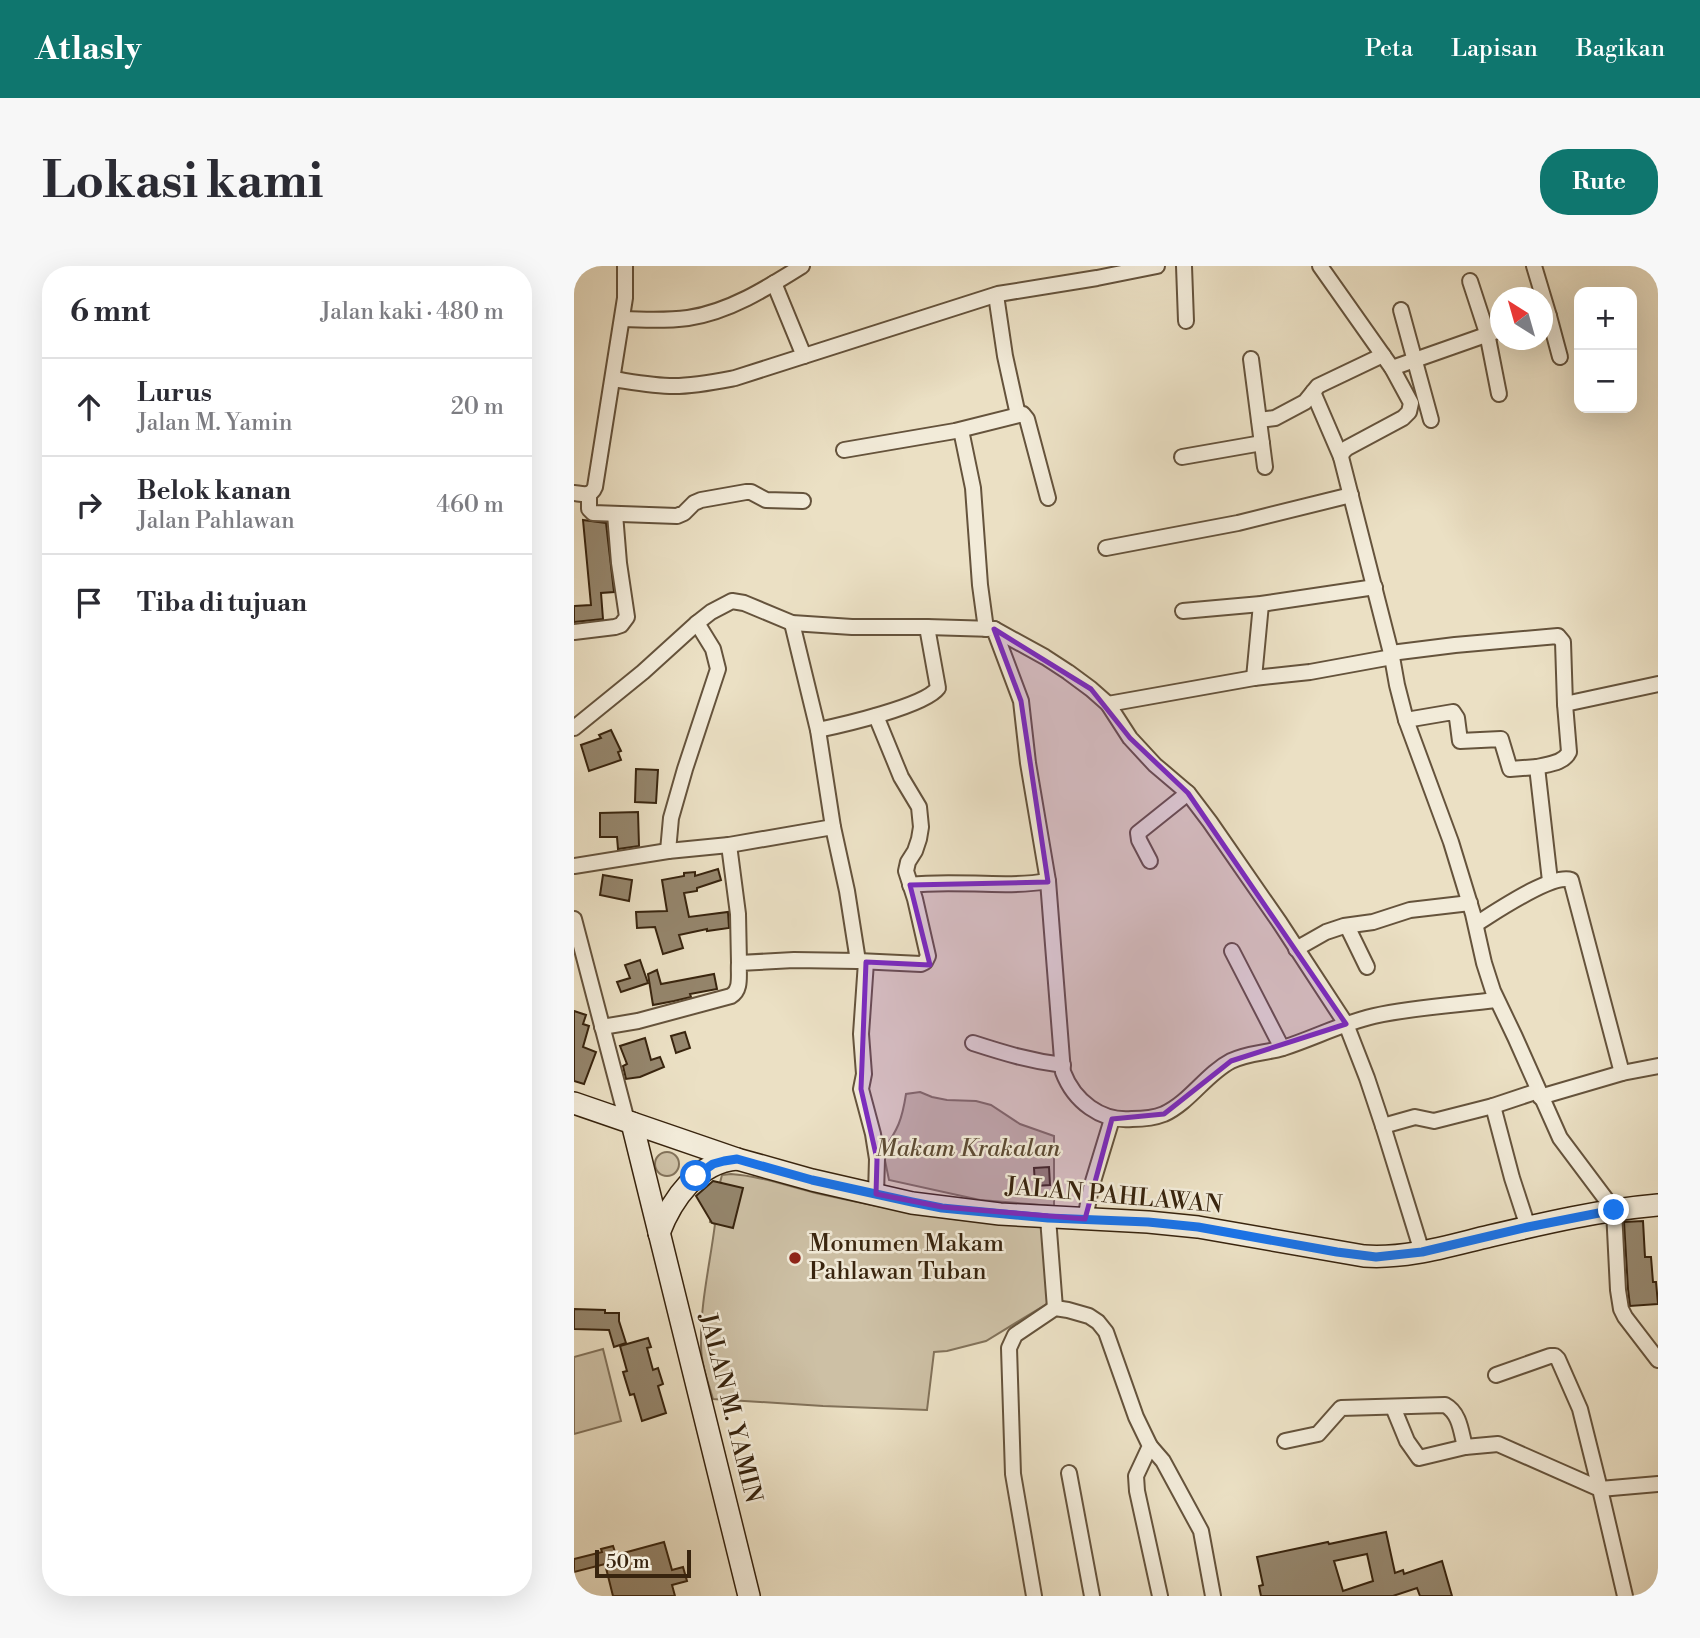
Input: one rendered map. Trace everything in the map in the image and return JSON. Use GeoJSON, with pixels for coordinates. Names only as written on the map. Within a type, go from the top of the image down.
{"type":"FeatureCollection","features":[{"type":"Feature","properties":{"kind":"main road","name":"JALAN PAHLAWAN"},"geometry":{"type":"LineString","coordinates":[[574,1103],[737,1159],[812,1180],[942,1208],[1048,1218],[1198,1227],[1364,1256],[1422,1252],[1528,1227],[1614,1210],[1658,1205]]}},
{"type":"Feature","properties":{"kind":"main road","name":"JALAN M. YAMIN"},"geometry":{"type":"LineString","coordinates":[[629,1122],[749,1596]]}},
{"type":"Feature","properties":{"kind":"main road"},"geometry":{"type":"LineString","coordinates":[[659,1233],[673,1205],[696,1176],[713,1164],[737,1159]]}},
{"type":"Feature","properties":{"kind":"street"},"geometry":{"type":"LineString","coordinates":[[625,266],[626,292],[595,487],[592,493],[581,494],[591,512],[680,516],[701,499],[746,492],[768,500],[803,501]]}},
{"type":"Feature","properties":{"kind":"street"},"geometry":{"type":"LineString","coordinates":[[622,319],[669,320],[707,314],[774,283],[802,266]]}},
{"type":"Feature","properties":{"kind":"street"},"geometry":{"type":"LineString","coordinates":[[613,379],[663,386],[707,383],[747,375],[996,295],[1108,271],[1157,266]]}},
{"type":"Feature","properties":{"kind":"street"},"geometry":{"type":"LineString","coordinates":[[1184,266],[1186,320]]}},
{"type":"Feature","properties":{"kind":"street"},"geometry":{"type":"LineString","coordinates":[[1320,266],[1392,368],[1410,398],[1411,406],[1409,412],[1399,421],[1347,448],[1341,457]]}},
{"type":"Feature","properties":{"kind":"street"},"geometry":{"type":"LineString","coordinates":[[1534,266],[1539,287]]}},
{"type":"Feature","properties":{"kind":"street"},"geometry":{"type":"LineString","coordinates":[[1470,281],[1490,323]]}},
{"type":"Feature","properties":{"kind":"street"},"geometry":{"type":"LineString","coordinates":[[774,283],[804,356]]}},
{"type":"Feature","properties":{"kind":"street"},"geometry":{"type":"LineString","coordinates":[[996,295],[1005,356],[1018,415]]}},
{"type":"Feature","properties":{"kind":"street"},"geometry":{"type":"LineString","coordinates":[[1401,310],[1431,420]]}},
{"type":"Feature","properties":{"kind":"street"},"geometry":{"type":"LineString","coordinates":[[1392,368],[1490,332]]}},
{"type":"Feature","properties":{"kind":"street"},"geometry":{"type":"LineString","coordinates":[[1553,337],[1560,357]]}},
{"type":"Feature","properties":{"kind":"street"},"geometry":{"type":"LineString","coordinates":[[1496,350],[1499,394]]}},
{"type":"Feature","properties":{"kind":"street"},"geometry":{"type":"LineString","coordinates":[[1259,420],[1275,418],[1304,402],[1318,386],[1330,379],[1383,355]]}},
{"type":"Feature","properties":{"kind":"street"},"geometry":{"type":"LineString","coordinates":[[1251,359],[1265,467]]}},
{"type":"Feature","properties":{"kind":"street"},"geometry":{"type":"LineString","coordinates":[[1313,392],[1341,457],[1406,720],[1449,835],[1496,1000],[1552,1124],[1565,1147],[1614,1210],[1620,1309],[1658,1360]]}},
{"type":"Feature","properties":{"kind":"street"},"geometry":{"type":"LineString","coordinates":[[844,450],[961,430],[1023,414],[1027,419],[1048,498]]}},
{"type":"Feature","properties":{"kind":"street"},"geometry":{"type":"LineString","coordinates":[[961,430],[973,488],[980,585],[990,629],[1021,701],[1028,762],[1048,881],[1065,1079],[1090,1109],[1112,1119],[1154,1117],[1175,1107],[1231,1061],[1242,1056],[1282,1048],[1373,1016],[1496,1000]]}},
{"type":"Feature","properties":{"kind":"street"},"geometry":{"type":"LineString","coordinates":[[1182,457],[1262,443]]}},
{"type":"Feature","properties":{"kind":"street"},"geometry":{"type":"LineString","coordinates":[[1106,548],[1238,523],[1351,495]]}},
{"type":"Feature","properties":{"kind":"street"},"geometry":{"type":"LineString","coordinates":[[574,632],[621,625],[627,617],[615,514]]}},
{"type":"Feature","properties":{"kind":"street"},"geometry":{"type":"LineString","coordinates":[[1183,611],[1261,604],[1375,587]]}},
{"type":"Feature","properties":{"kind":"street"},"geometry":{"type":"LineString","coordinates":[[574,728],[643,672],[697,623],[711,612],[735,601],[792,623],[852,627],[990,629],[1045,657],[1108,704],[1130,738],[1155,765],[1188,793],[1346,1024],[1367,1077],[1422,1252]]}},
{"type":"Feature","properties":{"kind":"street"},"geometry":{"type":"LineString","coordinates":[[1254,678],[1261,604]]}},
{"type":"Feature","properties":{"kind":"street"},"geometry":{"type":"LineString","coordinates":[[668,852],[671,818],[718,669],[713,649],[697,623]]}},
{"type":"Feature","properties":{"kind":"street"},"geometry":{"type":"LineString","coordinates":[[792,623],[818,730],[833,827],[862,961],[861,1034],[864,1074],[861,1089],[877,1159],[876,1194]]}},
{"type":"Feature","properties":{"kind":"street"},"geometry":{"type":"LineString","coordinates":[[818,730],[876,716],[925,698],[937,690],[926,627]]}},
{"type":"Feature","properties":{"kind":"street"},"geometry":{"type":"LineString","coordinates":[[1108,704],[1254,678],[1310,672],[1455,645],[1558,636],[1563,642],[1569,752],[1562,760],[1537,767],[1510,769],[1501,739],[1460,741],[1454,712],[1406,720]]}},
{"type":"Feature","properties":{"kind":"street"},"geometry":{"type":"LineString","coordinates":[[1565,704],[1658,684]]}},
{"type":"Feature","properties":{"kind":"street"},"geometry":{"type":"LineString","coordinates":[[738,963],[794,960],[921,964],[927,960],[928,953],[906,871],[919,839],[919,807],[901,777],[876,716]]}},
{"type":"Feature","properties":{"kind":"street"},"geometry":{"type":"LineString","coordinates":[[1537,767],[1550,881]]}},
{"type":"Feature","properties":{"kind":"street"},"geometry":{"type":"LineString","coordinates":[[1150,861],[1139,840],[1139,832],[1188,793]]}},
{"type":"Feature","properties":{"kind":"street"},"geometry":{"type":"LineString","coordinates":[[574,866],[729,845],[833,827]]}},
{"type":"Feature","properties":{"kind":"street"},"geometry":{"type":"LineString","coordinates":[[602,1027],[638,1021],[731,996],[738,990],[739,929],[729,845]]}},
{"type":"Feature","properties":{"kind":"street"},"geometry":{"type":"LineString","coordinates":[[1476,924],[1550,881],[1566,878],[1571,880],[1622,1073]]}},
{"type":"Feature","properties":{"kind":"street"},"geometry":{"type":"LineString","coordinates":[[910,885],[941,882],[1020,885],[1048,881]]}},
{"type":"Feature","properties":{"kind":"street"},"geometry":{"type":"LineString","coordinates":[[1296,949],[1326,932],[1347,926],[1373,922],[1410,910],[1470,903]]}},
{"type":"Feature","properties":{"kind":"street"},"geometry":{"type":"LineString","coordinates":[[574,919],[629,1122]]}},
{"type":"Feature","properties":{"kind":"street"},"geometry":{"type":"LineString","coordinates":[[1347,926],[1367,967]]}},
{"type":"Feature","properties":{"kind":"street"},"geometry":{"type":"LineString","coordinates":[[1232,951],[1282,1048]]}},
{"type":"Feature","properties":{"kind":"street"},"geometry":{"type":"LineString","coordinates":[[973,1043],[1036,1062],[1063,1065]]}},
{"type":"Feature","properties":{"kind":"street"},"geometry":{"type":"LineString","coordinates":[[1383,1126],[1415,1117],[1434,1121],[1658,1066]]}},
{"type":"Feature","properties":{"kind":"street"},"geometry":{"type":"LineString","coordinates":[[1493,1106],[1528,1227]]}},
{"type":"Feature","properties":{"kind":"street"},"geometry":{"type":"LineString","coordinates":[[1085,1219],[1091,1188],[1112,1119]]}},
{"type":"Feature","properties":{"kind":"street"},"geometry":{"type":"LineString","coordinates":[[1048,1218],[1055,1308]]}},
{"type":"Feature","properties":{"kind":"street"},"geometry":{"type":"LineString","coordinates":[[1034,1596],[1013,1474],[1009,1348],[1015,1335],[1055,1308],[1089,1316],[1106,1332],[1136,1417],[1150,1446],[1163,1461],[1201,1531],[1213,1596]]}},
{"type":"Feature","properties":{"kind":"street"},"geometry":{"type":"LineString","coordinates":[[1496,1375],[1550,1356],[1558,1359],[1580,1409],[1625,1596]]}},
{"type":"Feature","properties":{"kind":"street"},"geometry":{"type":"LineString","coordinates":[[1284,1441],[1318,1434],[1341,1408],[1445,1405],[1457,1417],[1465,1447]]}},
{"type":"Feature","properties":{"kind":"street"},"geometry":{"type":"LineString","coordinates":[[1393,1407],[1407,1441],[1419,1458],[1465,1447],[1498,1444],[1600,1489],[1658,1484]]}},
{"type":"Feature","properties":{"kind":"street"},"geometry":{"type":"LineString","coordinates":[[1150,1446],[1136,1476],[1160,1596]]}},
{"type":"Feature","properties":{"kind":"street"},"geometry":{"type":"LineString","coordinates":[[1069,1473],[1092,1596]]}},
{"type":"Feature","properties":{"kind":"highlighted area"},"geometry":{"type":"Polygon","coordinates":[[[994,629],[1091,689],[1130,738],[1188,793],[1346,1024],[1231,1061],[1164,1114],[1112,1119],[1085,1219],[942,1207],[876,1194],[877,1159],[861,1089],[866,962],[930,965],[910,885],[1048,882],[1021,701],[994,629]]]}},
{"type":"Feature","properties":{"kind":"green space","name":"Makam Krakalan"},"geometry":{"type":"Polygon","coordinates":[[[920,1092],[947,1100],[976,1101],[991,1105],[1020,1124],[1054,1136],[1054,1206],[980,1200],[889,1180],[883,1151],[899,1124],[906,1094],[920,1092]]]}},
{"type":"Feature","properties":{"kind":"green space"},"geometry":{"type":"Polygon","coordinates":[[[667,1152],[675,1156],[679,1164],[675,1172],[667,1176],[659,1172],[655,1164],[659,1156],[667,1152]]]}},
{"type":"Feature","properties":{"kind":"green space"},"geometry":{"type":"Polygon","coordinates":[[[731,1174],[930,1216],[1041,1225],[1050,1302],[986,1341],[934,1352],[927,1410],[713,1399],[702,1359],[702,1315],[715,1224],[710,1222],[722,1175],[731,1174]]]}},
{"type":"Feature","properties":{"kind":"green space"},"geometry":{"type":"Polygon","coordinates":[[[603,1349],[621,1421],[574,1434],[574,1357],[603,1349]]]}},
{"type":"Feature","properties":{"kind":"building"},"geometry":{"type":"Polygon","coordinates":[[[583,520],[606,523],[614,592],[601,593],[603,619],[574,622],[574,606],[591,605],[583,520]]]}},
{"type":"Feature","properties":{"kind":"building"},"geometry":{"type":"Polygon","coordinates":[[[611,730],[621,751],[618,752],[621,760],[589,771],[581,745],[601,738],[599,735],[611,730]]]}},
{"type":"Feature","properties":{"kind":"building"},"geometry":{"type":"Polygon","coordinates":[[[636,769],[658,770],[656,803],[635,802],[636,769]]]}},
{"type":"Feature","properties":{"kind":"building"},"geometry":{"type":"Polygon","coordinates":[[[638,812],[639,846],[618,849],[617,837],[600,837],[600,813],[638,812]]]}},
{"type":"Feature","properties":{"kind":"building"},"geometry":{"type":"Polygon","coordinates":[[[718,869],[721,880],[697,888],[697,891],[684,893],[689,917],[728,912],[729,928],[679,935],[683,948],[663,954],[655,927],[637,928],[636,912],[667,911],[662,880],[684,876],[684,873],[695,872],[695,876],[718,869]]]}},
{"type":"Feature","properties":{"kind":"building"},"geometry":{"type":"Polygon","coordinates":[[[603,875],[632,880],[629,901],[600,895],[603,875]]]}},
{"type":"Feature","properties":{"kind":"building"},"geometry":{"type":"Polygon","coordinates":[[[640,960],[648,983],[621,992],[617,982],[630,978],[625,965],[640,960]]]}},
{"type":"Feature","properties":{"kind":"building"},"geometry":{"type":"Polygon","coordinates":[[[657,970],[661,984],[714,974],[717,989],[653,1005],[648,974],[657,970]]]}},
{"type":"Feature","properties":{"kind":"building"},"geometry":{"type":"Polygon","coordinates":[[[574,1011],[586,1015],[583,1024],[589,1026],[583,1047],[596,1052],[584,1084],[574,1081],[574,1011]]]}},
{"type":"Feature","properties":{"kind":"building"},"geometry":{"type":"Polygon","coordinates":[[[685,1032],[690,1048],[676,1053],[671,1036],[685,1032]]]}},
{"type":"Feature","properties":{"kind":"building"},"geometry":{"type":"Polygon","coordinates":[[[645,1038],[651,1060],[660,1057],[664,1067],[640,1077],[626,1079],[623,1066],[627,1064],[620,1046],[645,1038]]]}},
{"type":"Feature","properties":{"kind":"building"},"geometry":{"type":"Polygon","coordinates":[[[1049,1167],[1050,1185],[1035,1186],[1034,1168],[1049,1167]]]}},
{"type":"Feature","properties":{"kind":"building"},"geometry":{"type":"Polygon","coordinates":[[[713,1181],[743,1188],[733,1228],[712,1223],[696,1196],[713,1181]]]}},
{"type":"Feature","properties":{"kind":"building"},"geometry":{"type":"Polygon","coordinates":[[[1643,1221],[1645,1257],[1651,1257],[1658,1304],[1630,1306],[1624,1222],[1643,1221]]]}},
{"type":"Feature","properties":{"kind":"building"},"geometry":{"type":"Polygon","coordinates":[[[574,1309],[619,1313],[626,1343],[614,1347],[609,1330],[574,1329],[574,1309]]]}},
{"type":"Feature","properties":{"kind":"building"},"geometry":{"type":"Polygon","coordinates":[[[648,1338],[651,1347],[647,1348],[653,1370],[658,1368],[663,1384],[658,1386],[666,1413],[642,1421],[634,1394],[630,1395],[623,1372],[627,1371],[620,1346],[648,1338]]]}},
{"type":"Feature","properties":{"kind":"building"},"geometry":{"type":"Polygon","coordinates":[[[1386,1532],[1395,1573],[1403,1570],[1404,1574],[1442,1561],[1452,1596],[1420,1596],[1417,1588],[1393,1596],[1261,1596],[1259,1586],[1263,1585],[1257,1557],[1328,1542],[1329,1544],[1386,1532]],[[1367,1554],[1334,1561],[1343,1591],[1373,1581],[1367,1554]]]}},
{"type":"Feature","properties":{"kind":"building"},"geometry":{"type":"Polygon","coordinates":[[[664,1542],[672,1570],[683,1567],[687,1581],[672,1585],[675,1596],[613,1596],[605,1564],[574,1572],[574,1559],[602,1552],[601,1549],[613,1546],[616,1555],[664,1542]]]}},
{"type":"Feature","properties":{"kind":"place","name":"Monumen Makam Pahlawan Tuban"},"geometry":{"type":"Point","coordinates":[795,1258]}},
{"type":"Feature","properties":{"kind":"route"},"geometry":{"type":"LineString","coordinates":[[696,1176],[713,1164],[737,1159],[812,1180],[942,1208],[1048,1218],[1198,1227],[1376,1257],[1422,1252],[1614,1210]]}}]}
